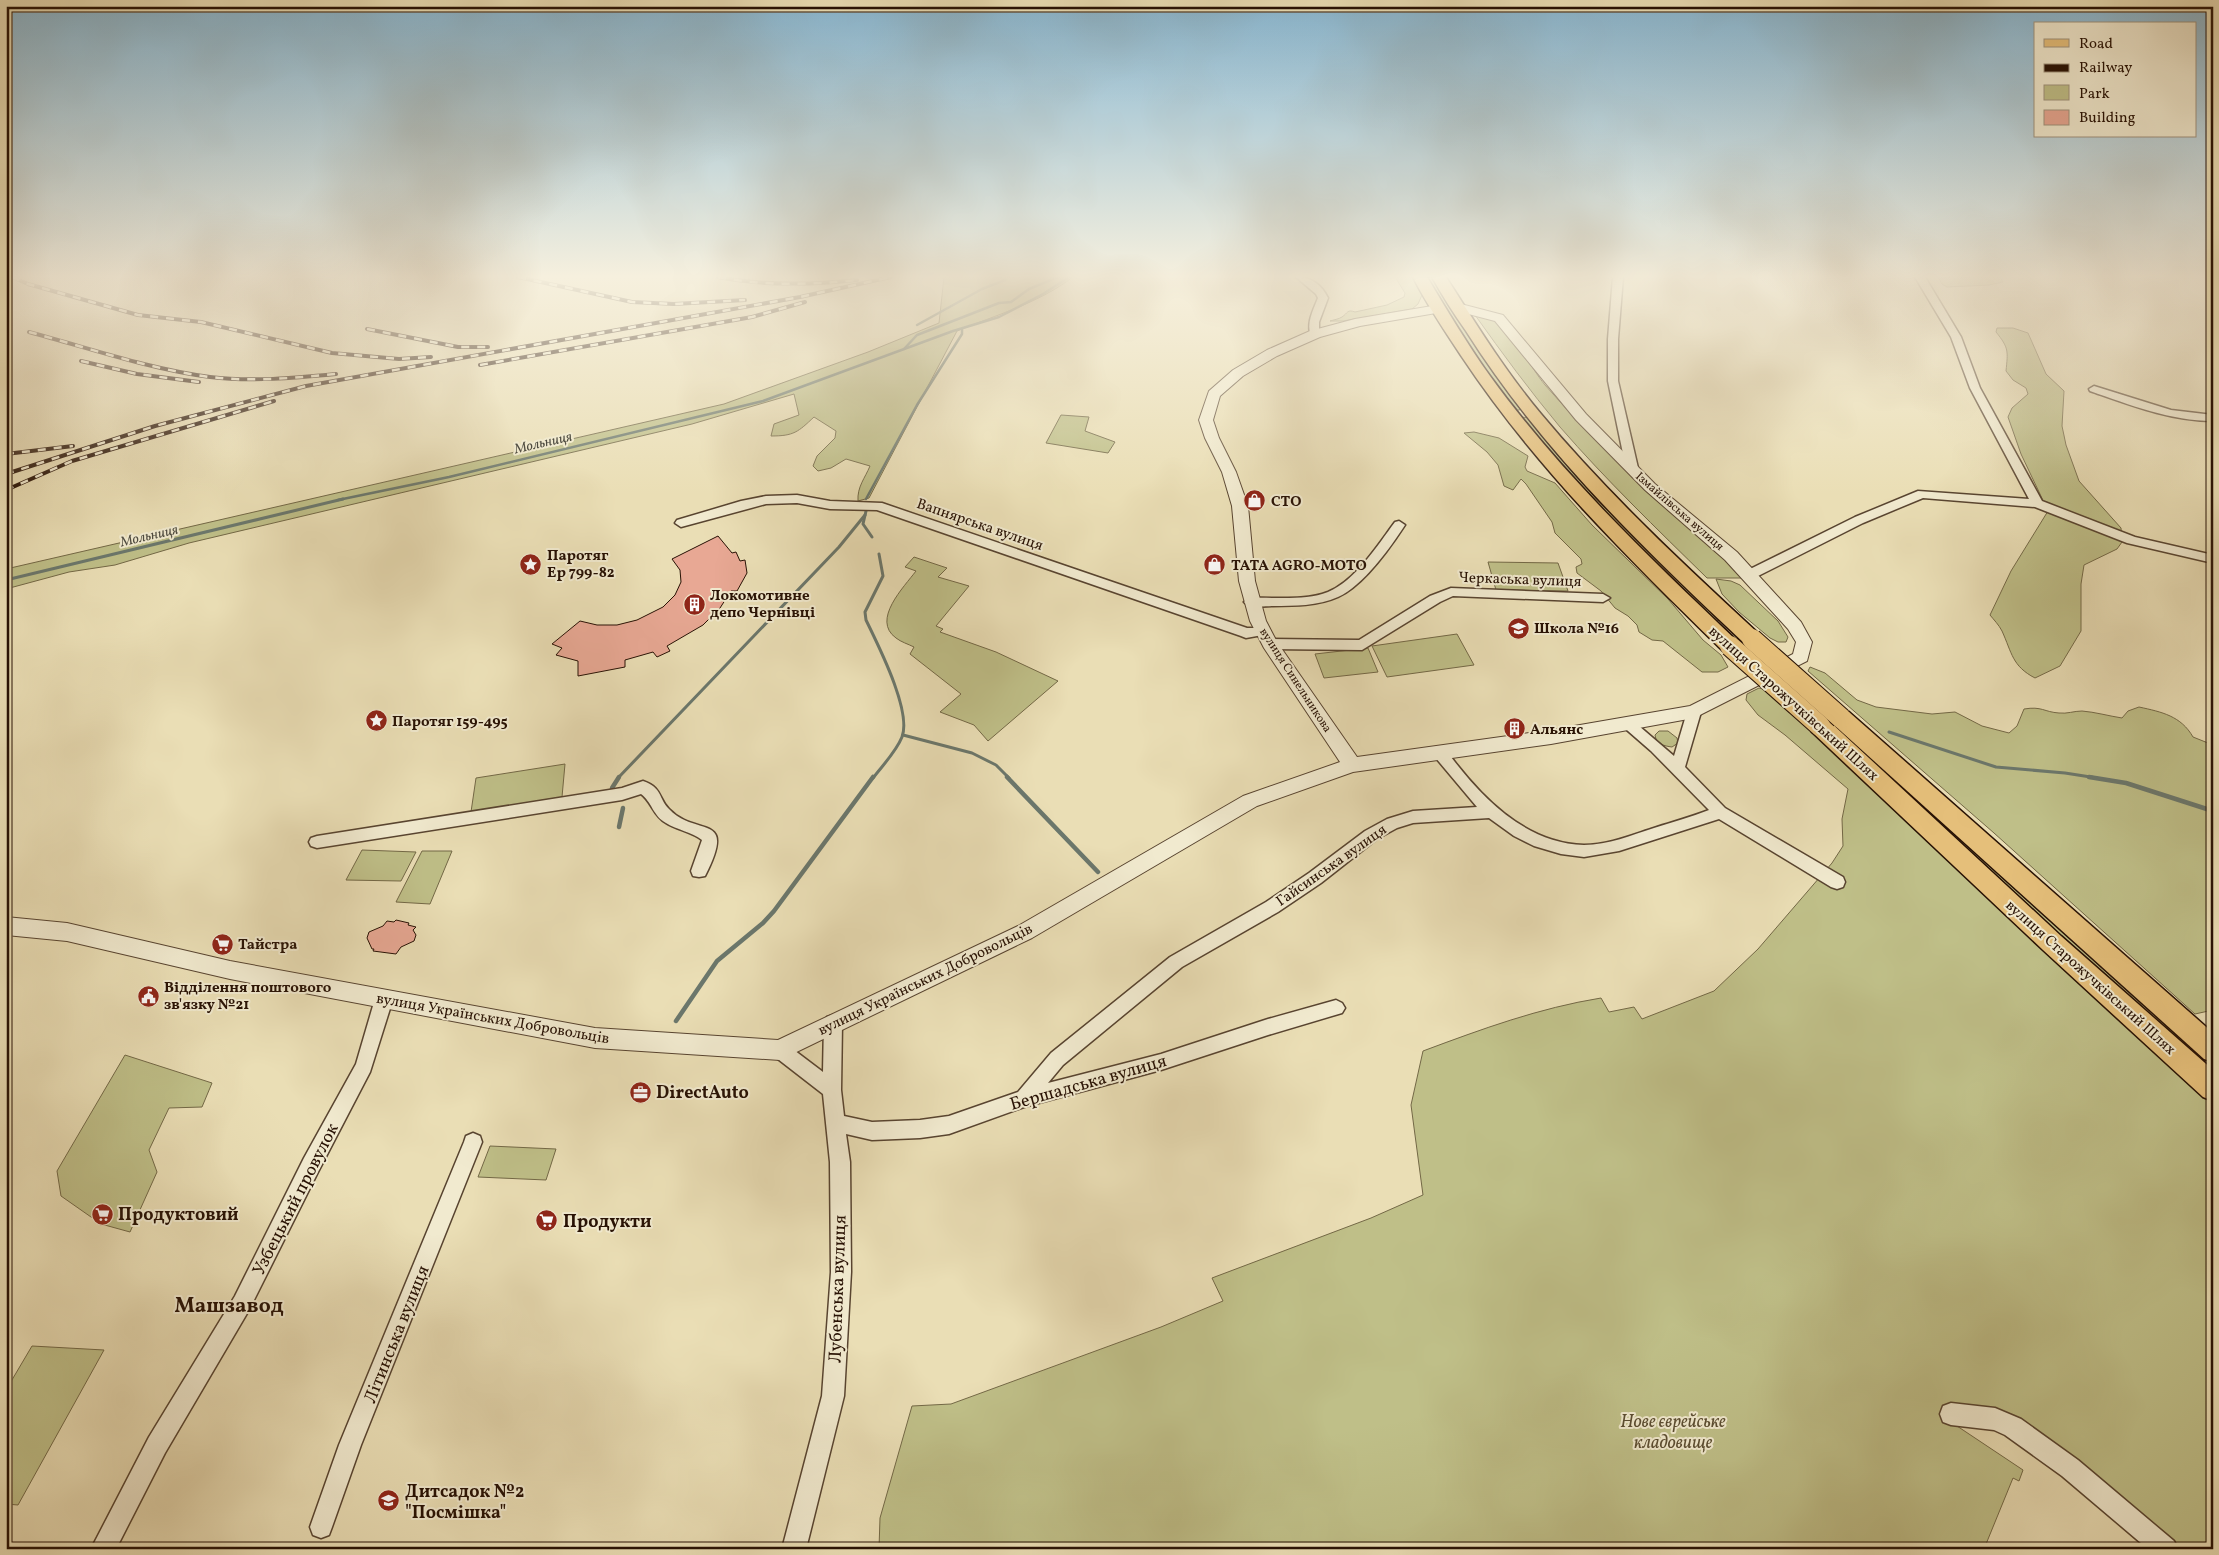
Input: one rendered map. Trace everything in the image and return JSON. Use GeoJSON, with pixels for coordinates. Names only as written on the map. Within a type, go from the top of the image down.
{"type":"FeatureCollection","features":[{"type":"Feature","properties":{"kind":"main road","name":"вулиця Старожучківський Шлях"},"geometry":{"type":"LineString","coordinates":[[1466,350],[1510,415],[1560,473],[1715,632],[1730,646],[1831,722],[2213,1050]]}},
{"type":"Feature","properties":{"kind":"main road","name":"вулиця Старожучківський Шлях"},"geometry":{"type":"LineString","coordinates":[[1487,350],[1532,413],[1630,520],[1745,632],[1831,722],[2052,942],[2213,1088]]}},
{"type":"Feature","properties":{"kind":"main road"},"geometry":{"type":"LineString","coordinates":[[1510,415],[1532,413]]}},
{"type":"Feature","properties":{"kind":"main road"},"geometry":{"type":"LineString","coordinates":[[1715,632],[1745,632]]}},
{"type":"Feature","properties":{"kind":"street","name":"вулиця Синельникова"},"geometry":{"type":"LineString","coordinates":[[1278,350],[1238,373],[1214,394],[1206,420],[1212,438],[1229,472],[1240,506],[1247,581],[1251,602],[1266,637],[1352,764]]}},
{"type":"Feature","properties":{"kind":"street"},"geometry":{"type":"LineString","coordinates":[[1525,350],[1581,418],[1632,468]]}},
{"type":"Feature","properties":{"kind":"street","name":"Ізмайлівська вулиця"},"geometry":{"type":"LineString","coordinates":[[1613,350],[1612,381],[1632,468],[1650,487],[1732,556],[1796,626],[1804,642],[1801,657]]}},
{"type":"Feature","properties":{"kind":"street"},"geometry":{"type":"LineString","coordinates":[[1961,350],[1975,388],[1994,420],[2037,504]]}},
{"type":"Feature","properties":{"kind":"street"},"geometry":{"type":"LineString","coordinates":[[2094,389],[2136,403],[2200,420],[2213,418]]}},
{"type":"Feature","properties":{"kind":"street"},"geometry":{"type":"LineString","coordinates":[[1749,575],[1859,520],[1922,494],[2037,504],[2131,540],[2213,559]]}},
{"type":"Feature","properties":{"kind":"street","name":"Вапнярська вулиця"},"geometry":{"type":"LineString","coordinates":[[682,523],[699,520],[741,505],[766,500],[797,499],[836,505],[878,506],[1246,633],[1266,637]]}},
{"type":"Feature","properties":{"kind":"street"},"geometry":{"type":"LineString","coordinates":[[1251,602],[1297,600],[1334,594],[1345,588],[1374,557],[1399,526]]}},
{"type":"Feature","properties":{"kind":"street","name":"Черкаська вулиця"},"geometry":{"type":"LineString","coordinates":[[1266,637],[1362,645],[1435,599],[1451,592],[1603,598]]}},
{"type":"Feature","properties":{"kind":"street","name":"вулиця Українських Добровольців"},"geometry":{"type":"LineString","coordinates":[[6,926],[67,932],[230,970],[595,1038],[780,1050],[1025,932],[1250,801],[1352,764],[1440,753],[1694,712],[1801,657]]}},
{"type":"Feature","properties":{"kind":"street"},"geometry":{"type":"LineString","coordinates":[[1677,769],[1694,712]]}},
{"type":"Feature","properties":{"kind":"street"},"geometry":{"type":"LineString","coordinates":[[1626,724],[1656,747],[1720,812],[1837,882]]}},
{"type":"Feature","properties":{"kind":"street"},"geometry":{"type":"LineString","coordinates":[[1440,753],[1460,781],[1491,812],[1527,836],[1540,842],[1585,851],[1618,845],[1720,812]]}},
{"type":"Feature","properties":{"kind":"street"},"geometry":{"type":"LineString","coordinates":[[317,842],[622,794],[643,787],[655,796],[661,811],[671,819],[706,834],[710,838],[709,847],[699,871]]}},
{"type":"Feature","properties":{"kind":"street","name":"Гайсинська вулиця"},"geometry":{"type":"LineString","coordinates":[[1024,1098],[1057,1059],[1176,962],[1272,907],[1315,878],[1371,835],[1392,823],[1413,817],[1491,812]]}},
{"type":"Feature","properties":{"kind":"street","name":"Узбецький провулок"},"geometry":{"type":"LineString","coordinates":[[103,1549],[157,1445],[242,1303],[311,1165],[364,1066],[384,999]]}},
{"type":"Feature","properties":{"kind":"street","name":"Бершадська вулиця"},"geometry":{"type":"LineString","coordinates":[[837,1122],[872,1131],[920,1129],[949,1125],[1024,1098],[1153,1064],[1268,1027],[1336,1008]]}},
{"type":"Feature","properties":{"kind":"street","name":"Лубенська вулиця"},"geometry":{"type":"LineString","coordinates":[[794,1549],[833,1396],[841,1272],[840,1162],[832,1090],[833,1024]]}},
{"type":"Feature","properties":{"kind":"street"},"geometry":{"type":"LineString","coordinates":[[780,1050],[832,1090]]}},
{"type":"Feature","properties":{"kind":"street","name":"Літинська вулиця"},"geometry":{"type":"LineString","coordinates":[[321,1527],[350,1445],[473,1142]]}},
{"type":"Feature","properties":{"kind":"street"},"geometry":{"type":"LineString","coordinates":[[1951,1414],[1995,1419],[2013,1427],[2070,1468],[2166,1549]]}},
{"type":"Feature","properties":{"kind":"green space"},"geometry":{"type":"Polygon","coordinates":[[[874,350],[947,350],[869,498],[858,501],[860,487],[870,466],[846,459],[831,468],[818,471],[813,466],[817,456],[835,438],[836,431],[814,417],[795,432],[771,436],[774,424],[799,415],[794,394],[692,424],[189,543],[115,565],[69,572],[6,589],[6,569],[724,404],[874,350]]]}},
{"type":"Feature","properties":{"kind":"green space"},"geometry":{"type":"Polygon","coordinates":[[[1471,350],[1482,350],[1523,409],[1514,411],[1471,350]]]}},
{"type":"Feature","properties":{"kind":"green space"},"geometry":{"type":"Polygon","coordinates":[[[1500,350],[1520,350],[1545,385],[1592,436],[1745,578],[1707,578],[1577,447],[1500,350]]]}},
{"type":"Feature","properties":{"kind":"green space"},"geometry":{"type":"Polygon","coordinates":[[[2007,350],[2035,350],[2046,374],[2064,391],[2062,426],[2066,445],[2079,481],[2121,528],[2122,542],[2117,549],[2084,565],[2081,584],[2081,631],[2060,666],[2035,678],[2017,664],[2001,629],[1990,615],[2011,571],[2048,511],[2021,454],[2008,417],[2012,408],[2028,394],[2026,388],[2013,380],[2006,371],[2007,350]]]}},
{"type":"Feature","properties":{"kind":"green space"},"geometry":{"type":"Polygon","coordinates":[[[1061,415],[1089,417],[1085,431],[1115,442],[1108,453],[1046,443],[1061,415]]]}},
{"type":"Feature","properties":{"kind":"green space"},"geometry":{"type":"Polygon","coordinates":[[[1521,417],[1530,418],[1721,620],[1709,619],[1564,472],[1521,417]]]}},
{"type":"Feature","properties":{"kind":"green space"},"geometry":{"type":"Polygon","coordinates":[[[1474,432],[1499,438],[1528,456],[1525,467],[1527,471],[1555,483],[1592,525],[1668,599],[1703,640],[1721,655],[1728,667],[1718,672],[1702,672],[1663,641],[1652,640],[1639,632],[1637,625],[1628,616],[1615,608],[1601,591],[1577,573],[1576,567],[1582,564],[1581,559],[1555,533],[1552,522],[1526,484],[1521,479],[1513,490],[1504,486],[1498,465],[1487,452],[1464,433],[1474,432]]]}},
{"type":"Feature","properties":{"kind":"green space"},"geometry":{"type":"Polygon","coordinates":[[[914,557],[947,568],[938,577],[969,586],[936,626],[943,629],[940,632],[996,652],[1058,681],[988,741],[974,725],[940,712],[961,694],[910,654],[914,647],[896,638],[889,631],[888,613],[898,594],[916,571],[905,567],[914,557]]]}},
{"type":"Feature","properties":{"kind":"green space"},"geometry":{"type":"Polygon","coordinates":[[[1488,562],[1558,563],[1568,591],[1496,590],[1488,562]]]}},
{"type":"Feature","properties":{"kind":"green space"},"geometry":{"type":"Polygon","coordinates":[[[1716,579],[1731,581],[1740,585],[1778,621],[1788,637],[1786,642],[1778,642],[1770,638],[1739,612],[1722,594],[1716,579]]]}},
{"type":"Feature","properties":{"kind":"green space"},"geometry":{"type":"Polygon","coordinates":[[[1457,634],[1474,665],[1387,677],[1372,646],[1457,634]]]}},
{"type":"Feature","properties":{"kind":"green space"},"geometry":{"type":"Polygon","coordinates":[[[1368,648],[1378,672],[1324,678],[1315,654],[1368,648]]]}},
{"type":"Feature","properties":{"kind":"green space"},"geometry":{"type":"Polygon","coordinates":[[[1810,667],[1825,673],[1857,700],[1876,707],[1932,714],[1955,712],[1982,726],[2009,733],[2017,726],[2024,709],[2035,708],[2062,713],[2082,711],[2122,718],[2128,711],[2139,707],[2170,716],[2183,724],[2193,737],[2213,745],[2213,1010],[2195,1014],[1994,833],[1808,671],[1810,667]]]}},
{"type":"Feature","properties":{"kind":"green space","name":"Нове єврейське кладовище"},"geometry":{"type":"Polygon","coordinates":[[[1759,688],[1774,692],[2213,1100],[2213,1549],[2172,1549],[2014,1423],[1948,1420],[2023,1470],[2019,1481],[2013,1478],[1984,1549],[879,1549],[880,1518],[912,1406],[951,1404],[1161,1327],[1223,1301],[1212,1278],[1371,1218],[1423,1195],[1411,1105],[1423,1051],[1533,1013],[1601,998],[1609,1012],[1634,1007],[1642,1019],[1714,991],[1758,949],[1832,863],[1843,846],[1842,819],[1848,789],[1785,735],[1758,715],[1746,700],[1747,694],[1759,688]]]}},
{"type":"Feature","properties":{"kind":"green space"},"geometry":{"type":"Polygon","coordinates":[[[1825,715],[2213,1058],[2213,1077],[1820,717],[1825,715]]]}},
{"type":"Feature","properties":{"kind":"green space"},"geometry":{"type":"Polygon","coordinates":[[[1659,731],[1668,731],[1677,738],[1678,743],[1672,747],[1661,744],[1657,741],[1655,735],[1659,731]]]}},
{"type":"Feature","properties":{"kind":"green space"},"geometry":{"type":"Polygon","coordinates":[[[565,764],[562,797],[471,812],[476,778],[565,764]]]}},
{"type":"Feature","properties":{"kind":"green space"},"geometry":{"type":"Polygon","coordinates":[[[362,850],[416,852],[401,881],[346,880],[362,850]]]}},
{"type":"Feature","properties":{"kind":"green space"},"geometry":{"type":"Polygon","coordinates":[[[422,851],[452,851],[430,904],[396,902],[422,851]]]}},
{"type":"Feature","properties":{"kind":"green space"},"geometry":{"type":"Polygon","coordinates":[[[125,1055],[212,1083],[202,1107],[169,1108],[149,1150],[157,1172],[130,1232],[101,1224],[61,1196],[57,1171],[125,1055]]]}},
{"type":"Feature","properties":{"kind":"green space"},"geometry":{"type":"Polygon","coordinates":[[[490,1146],[556,1149],[546,1180],[478,1177],[490,1146]]]}},
{"type":"Feature","properties":{"kind":"green space"},"geometry":{"type":"Polygon","coordinates":[[[32,1346],[104,1350],[18,1505],[6,1504],[6,1390],[32,1346]]]}},
{"type":"Feature","properties":{"kind":"building","name":"Локомотивне депо Чернівці"},"geometry":{"type":"Polygon","coordinates":[[[718,536],[732,553],[736,552],[740,561],[745,560],[747,573],[737,591],[731,591],[720,608],[703,625],[667,646],[670,651],[657,657],[653,652],[625,660],[625,667],[578,676],[578,661],[556,655],[562,648],[552,644],[580,621],[597,625],[617,625],[637,620],[663,607],[675,595],[681,582],[680,570],[672,559],[718,536]]]}},
{"type":"Feature","properties":{"kind":"building"},"geometry":{"type":"Polygon","coordinates":[[[396,920],[416,927],[413,930],[416,935],[414,941],[401,947],[396,954],[373,951],[374,949],[372,949],[367,938],[369,932],[383,926],[387,921],[394,922],[396,920]]]}},
{"type":"Feature","properties":{"kind":"waterway","name":"Мольниця"},"geometry":{"type":"LineString","coordinates":[[338,500],[449,477],[763,401],[903,350]]}},
{"type":"Feature","properties":{"kind":"waterway"},"geometry":{"type":"LineString","coordinates":[[866,499],[917,405],[952,350]]}},
{"type":"Feature","properties":{"kind":"waterway","name":"Мольниця"},"geometry":{"type":"LineString","coordinates":[[6,580],[343,499]]}},
{"type":"Feature","properties":{"kind":"waterway"},"geometry":{"type":"LineString","coordinates":[[866,511],[863,524],[872,537]]}},
{"type":"Feature","properties":{"kind":"waterway"},"geometry":{"type":"LineString","coordinates":[[618,778],[839,547],[865,515]]}},
{"type":"Feature","properties":{"kind":"waterway"},"geometry":{"type":"LineString","coordinates":[[873,778],[896,748],[902,737],[904,726],[902,711],[892,678],[866,620],[865,612],[883,576],[879,554]]}},
{"type":"Feature","properties":{"kind":"waterway"},"geometry":{"type":"LineString","coordinates":[[1889,732],[1996,767],[2065,773],[2097,778]]}},
{"type":"Feature","properties":{"kind":"waterway"},"geometry":{"type":"LineString","coordinates":[[903,735],[972,753],[996,765],[1009,778]]}},
{"type":"Feature","properties":{"kind":"waterway"},"geometry":{"type":"LineString","coordinates":[[612,788],[619,777]]}},
{"type":"Feature","properties":{"kind":"waterway"},"geometry":{"type":"LineString","coordinates":[[676,1021],[717,961],[763,923],[774,911],[873,777]]}},
{"type":"Feature","properties":{"kind":"waterway"},"geometry":{"type":"LineString","coordinates":[[1007,777],[1098,872]]}},
{"type":"Feature","properties":{"kind":"waterway"},"geometry":{"type":"LineString","coordinates":[[2089,777],[2126,783],[2213,811]]}},
{"type":"Feature","properties":{"kind":"waterway"},"geometry":{"type":"LineString","coordinates":[[619,827],[623,808]]}},
{"type":"Feature","properties":{"kind":"railway"},"geometry":{"type":"LineString","coordinates":[[93,350],[164,369],[210,377],[257,379],[336,374]]}},
{"type":"Feature","properties":{"kind":"railway"},"geometry":{"type":"LineString","coordinates":[[317,350],[332,353],[399,359],[431,357]]}},
{"type":"Feature","properties":{"kind":"railway"},"geometry":{"type":"LineString","coordinates":[[6,474],[155,426],[306,386],[508,350]]}},
{"type":"Feature","properties":{"kind":"railway"},"geometry":{"type":"LineString","coordinates":[[480,365],[567,350]]}},
{"type":"Feature","properties":{"kind":"railway"},"geometry":{"type":"LineString","coordinates":[[81,361],[137,374],[199,382]]}},
{"type":"Feature","properties":{"kind":"railway"},"geometry":{"type":"LineString","coordinates":[[6,490],[72,461],[274,401]]}},
{"type":"Feature","properties":{"kind":"railway"},"geometry":{"type":"LineString","coordinates":[[6,454],[73,446]]}},
{"type":"Feature","properties":{"kind":"place","name":"СТО"},"geometry":{"type":"Point","coordinates":[1255,501]}},
{"type":"Feature","properties":{"kind":"place","name":"Паротяг Ер 799-82"},"geometry":{"type":"Point","coordinates":[531,564]}},
{"type":"Feature","properties":{"kind":"place","name":"TATA AGRO-MOTO"},"geometry":{"type":"Point","coordinates":[1215,565]}},
{"type":"Feature","properties":{"kind":"place","name":"Локомотивне депо Чернівці"},"geometry":{"type":"Point","coordinates":[694,604]}},
{"type":"Feature","properties":{"kind":"place","name":"Школа №16"},"geometry":{"type":"Point","coordinates":[1518,628]}},
{"type":"Feature","properties":{"kind":"place","name":"Паротяг 159-495"},"geometry":{"type":"Point","coordinates":[376,721]}},
{"type":"Feature","properties":{"kind":"place","name":"Альянс"},"geometry":{"type":"Point","coordinates":[1514,729]}},
{"type":"Feature","properties":{"kind":"place","name":"Тайстра"},"geometry":{"type":"Point","coordinates":[222,944]}},
{"type":"Feature","properties":{"kind":"place","name":"Відділення поштового зв'язку №21"},"geometry":{"type":"Point","coordinates":[148,996]}},
{"type":"Feature","properties":{"kind":"place","name":"DirectAuto"},"geometry":{"type":"Point","coordinates":[640,1092]}},
{"type":"Feature","properties":{"kind":"place","name":"Продуктовий"},"geometry":{"type":"Point","coordinates":[102,1214]}},
{"type":"Feature","properties":{"kind":"place","name":"Продукти"},"geometry":{"type":"Point","coordinates":[547,1221]}},
{"type":"Feature","properties":{"kind":"place","name":"Дитсадок №2 \"Посмішка\""},"geometry":{"type":"Point","coordinates":[389,1501]}},
{"type":"Feature","properties":{"kind":"district","name":"Машзавод"},"geometry":{"type":"Point","coordinates":[229,1305]}}]}
